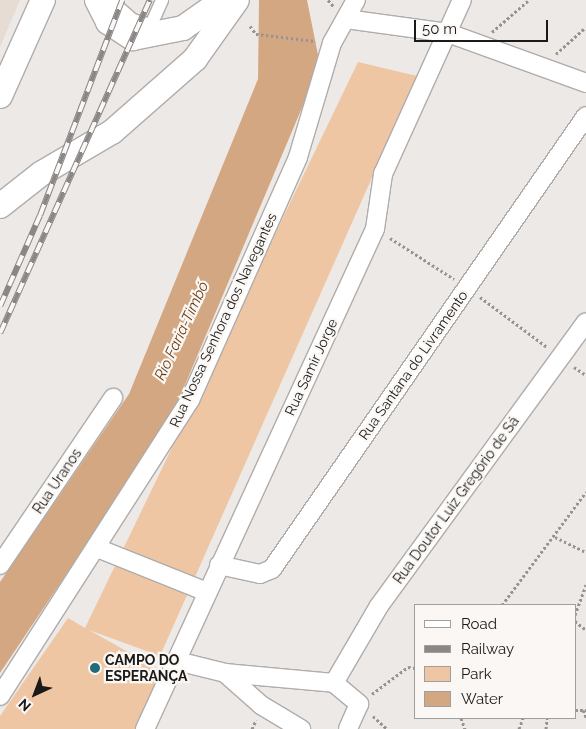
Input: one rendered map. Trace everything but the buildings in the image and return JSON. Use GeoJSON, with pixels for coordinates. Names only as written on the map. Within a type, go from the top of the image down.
{"type":"FeatureCollection","features":[{"type":"Feature","properties":{"kind":"main road"},"geometry":{"type":"LineString","coordinates":[[0,96],[43,0]]}},
{"type":"Feature","properties":{"kind":"main road"},"geometry":{"type":"LineString","coordinates":[[97,0],[108,22],[133,38],[184,28],[223,0]]}},
{"type":"Feature","properties":{"kind":"main road"},"geometry":{"type":"LineString","coordinates":[[0,206],[42,173],[100,142],[140,108],[195,59],[237,0]]}},
{"type":"Feature","properties":{"kind":"street"},"geometry":{"type":"LineString","coordinates":[[110,0],[133,20],[151,25],[162,0]]}},
{"type":"Feature","properties":{"kind":"street","name":"Rua Nossa Senhora dos Navegantes"},"geometry":{"type":"LineString","coordinates":[[0,696],[97,548],[190,400],[308,131],[332,43],[356,0]]}},
{"type":"Feature","properties":{"kind":"street","name":"Rua Samir Jorge"},"geometry":{"type":"LineString","coordinates":[[146,729],[219,565],[375,229],[383,174],[462,0]]}},
{"type":"Feature","properties":{"kind":"street"},"geometry":{"type":"LineString","coordinates":[[346,19],[448,33],[480,42],[540,68],[586,83]]}},
{"type":"Feature","properties":{"kind":"street","name":"Rua Santana do Livramento"},"geometry":{"type":"LineString","coordinates":[[219,565],[260,574],[272,569],[586,116]]}},
{"type":"Feature","properties":{"kind":"street","name":"Rua Doutor Luiz Gregório de Sá"},"geometry":{"type":"LineString","coordinates":[[334,683],[379,606],[586,322]]}},
{"type":"Feature","properties":{"kind":"street","name":"Rua Uranos"},"geometry":{"type":"LineString","coordinates":[[0,565],[114,398]]}},
{"type":"Feature","properties":{"kind":"street"},"geometry":{"type":"LineString","coordinates":[[97,548],[207,592]]}},
{"type":"Feature","properties":{"kind":"street"},"geometry":{"type":"LineString","coordinates":[[177,661],[225,673],[334,683],[360,704],[348,729]]}},
{"type":"Feature","properties":{"kind":"street"},"geometry":{"type":"LineString","coordinates":[[225,673],[261,705],[301,729]]}},
{"type":"Feature","properties":{"kind":"path"},"geometry":{"type":"LineString","coordinates":[[480,42],[529,0]]}},
{"type":"Feature","properties":{"kind":"path"},"geometry":{"type":"LineString","coordinates":[[250,26],[256,34],[332,43]]}},
{"type":"Feature","properties":{"kind":"path"},"geometry":{"type":"LineString","coordinates":[[540,68],[586,27]]}},
{"type":"Feature","properties":{"kind":"path"},"geometry":{"type":"LineString","coordinates":[[503,604],[555,537],[586,492]]}},
{"type":"Feature","properties":{"kind":"path"},"geometry":{"type":"LineString","coordinates":[[555,537],[586,552]]}},
{"type":"Feature","properties":{"kind":"path"},"geometry":{"type":"LineString","coordinates":[[576,612],[586,584]]}},
{"type":"Feature","properties":{"kind":"path"},"geometry":{"type":"LineString","coordinates":[[576,622],[586,630]]}},
{"type":"Feature","properties":{"kind":"path"},"geometry":{"type":"LineString","coordinates":[[360,704],[408,667],[414,668]]}},
{"type":"Feature","properties":{"kind":"path"},"geometry":{"type":"LineString","coordinates":[[585,710],[586,717]]}},
{"type":"Feature","properties":{"kind":"shaded area"},"geometry":{"type":"Polygon","coordinates":[[[0,0],[20,0],[0,47],[0,0]]]}},
{"type":"Feature","properties":{"kind":"green space"},"geometry":{"type":"Polygon","coordinates":[[[358,62],[417,76],[160,656],[89,630],[169,675],[143,729],[0,729],[0,716],[68,618],[85,628],[358,62]]]}},
{"type":"Feature","properties":{"kind":"water","name":"Rio Faria-Timbó"},"geometry":{"type":"Polygon","coordinates":[[[259,0],[307,0],[320,65],[171,418],[0,673],[0,582],[129,394],[258,79],[259,0]]]}},
{"type":"Feature","properties":{"kind":"railway"},"geometry":{"type":"LineString","coordinates":[[0,306],[40,215],[122,0]]}},
{"type":"Feature","properties":{"kind":"railway"},"geometry":{"type":"LineString","coordinates":[[0,333],[150,0]]}},
{"type":"Feature","properties":{"kind":"place","name":"CAMPO DO ESPERANÇA"},"geometry":{"type":"Point","coordinates":[95,668]}}]}
